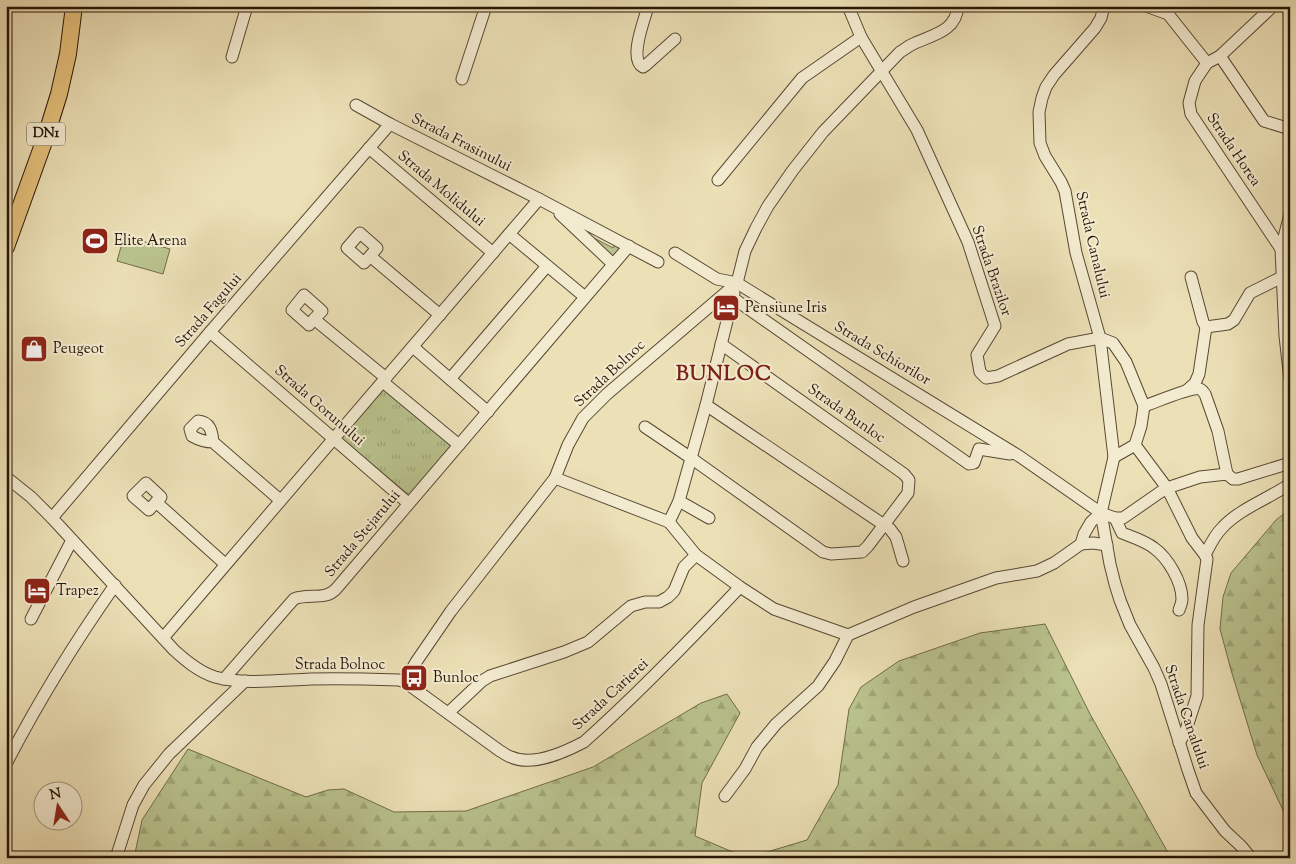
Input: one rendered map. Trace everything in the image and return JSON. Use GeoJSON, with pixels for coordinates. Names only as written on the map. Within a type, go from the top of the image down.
{"type":"FeatureCollection","features":[{"type":"Feature","properties":{"kind":"highway","name":"DN1"},"geometry":{"type":"LineString","coordinates":[[6,247],[59,94],[68,54],[74,6]]}},
{"type":"Feature","properties":{"kind":"street"},"geometry":{"type":"LineString","coordinates":[[232,57],[247,6]]}},
{"type":"Feature","properties":{"kind":"street"},"geometry":{"type":"LineString","coordinates":[[462,79],[486,6]]}},
{"type":"Feature","properties":{"kind":"street"},"geometry":{"type":"LineString","coordinates":[[648,6],[637,46],[636,60],[639,65],[646,65],[675,39]]}},
{"type":"Feature","properties":{"kind":"street","name":"Strada Brazilor"},"geometry":{"type":"LineString","coordinates":[[848,6],[861,37],[917,130],[968,242],[995,326],[977,355],[980,372],[986,378],[998,376],[1068,344],[1100,338]]}},
{"type":"Feature","properties":{"kind":"street"},"geometry":{"type":"LineString","coordinates":[[669,522],[679,501],[706,406],[745,251],[768,206],[823,132],[900,52],[950,27],[955,19],[958,6]]}},
{"type":"Feature","properties":{"kind":"street","name":"Strada Canalului"},"geometry":{"type":"LineString","coordinates":[[1104,6],[1101,18],[1095,28],[1054,75],[1046,87],[1039,112],[1039,129],[1040,143],[1045,156],[1065,190],[1076,252],[1100,338],[1114,457],[1102,513],[1110,564],[1120,600],[1130,625],[1161,684],[1196,793],[1226,831],[1251,858]]}},
{"type":"Feature","properties":{"kind":"street"},"geometry":{"type":"LineString","coordinates":[[1146,6],[1168,14],[1207,63],[1220,56],[1274,6]]}},
{"type":"Feature","properties":{"kind":"street"},"geometry":{"type":"LineString","coordinates":[[718,180],[802,78],[861,37]]}},
{"type":"Feature","properties":{"kind":"street"},"geometry":{"type":"LineString","coordinates":[[1220,56],[1264,121],[1290,129]]}},
{"type":"Feature","properties":{"kind":"street","name":"Strada Horea"},"geometry":{"type":"LineString","coordinates":[[1207,63],[1196,81],[1189,103],[1191,114],[1281,249]]}},
{"type":"Feature","properties":{"kind":"street","name":"Strada Frasinului"},"geometry":{"type":"LineString","coordinates":[[356,105],[658,262]]}},
{"type":"Feature","properties":{"kind":"street","name":"Strada Fagului"},"geometry":{"type":"LineString","coordinates":[[52,518],[390,124]]}},
{"type":"Feature","properties":{"kind":"street","name":"Strada Molidului"},"geometry":{"type":"LineString","coordinates":[[369,148],[493,253]]}},
{"type":"Feature","properties":{"kind":"street"},"geometry":{"type":"LineString","coordinates":[[162,638],[539,199]]}},
{"type":"Feature","properties":{"kind":"street","name":"Strada Frasinului"},"geometry":{"type":"LineString","coordinates":[[553,206],[563,218],[614,264]]}},
{"type":"Feature","properties":{"kind":"street"},"geometry":{"type":"LineString","coordinates":[[1290,214],[1281,249],[1285,336],[1290,380]]}},
{"type":"Feature","properties":{"kind":"street"},"geometry":{"type":"LineString","coordinates":[[510,234],[585,297]]}},
{"type":"Feature","properties":{"kind":"street","name":"Strada Stejarului"},"geometry":{"type":"LineString","coordinates":[[224,679],[294,599],[301,596],[332,594],[628,246]]}},
{"type":"Feature","properties":{"kind":"street","name":"Strada Schiorilor"},"geometry":{"type":"LineString","coordinates":[[675,253],[717,279],[737,283],[1019,456],[1102,513],[1115,518]]}},
{"type":"Feature","properties":{"kind":"street"},"geometry":{"type":"LineString","coordinates":[[370,256],[440,315]]}},
{"type":"Feature","properties":{"kind":"street"},"geometry":{"type":"LineString","coordinates":[[450,379],[547,266]]}},
{"type":"Feature","properties":{"kind":"street"},"geometry":{"type":"LineString","coordinates":[[1206,327],[1228,324],[1234,320],[1250,293],[1282,276]]}},
{"type":"Feature","properties":{"kind":"street"},"geometry":{"type":"LineString","coordinates":[[1186,391],[1195,383],[1199,374],[1206,327],[1191,277]]}},
{"type":"Feature","properties":{"kind":"street","name":"Strada Bolnoc"},"geometry":{"type":"LineString","coordinates":[[224,679],[245,681],[338,678],[399,680],[405,682],[416,662],[451,611],[555,478],[568,445],[583,418],[607,394],[737,283]]}},
{"type":"Feature","properties":{"kind":"street","name":"Strada Schiorilor"},"geometry":{"type":"LineString","coordinates":[[733,298],[969,464],[974,463],[980,449],[1019,456]]}},
{"type":"Feature","properties":{"kind":"street"},"geometry":{"type":"LineString","coordinates":[[314,318],[459,445]]}},
{"type":"Feature","properties":{"kind":"street","name":"Strada Gorunului"},"geometry":{"type":"LineString","coordinates":[[210,332],[408,503]]}},
{"type":"Feature","properties":{"kind":"street"},"geometry":{"type":"LineString","coordinates":[[1100,338],[1112,343],[1126,362],[1144,406],[1141,426],[1135,445],[1114,457]]}},
{"type":"Feature","properties":{"kind":"street","name":"Strada Bunloc"},"geometry":{"type":"LineString","coordinates":[[645,427],[823,552],[831,554],[862,552],[868,546],[908,493],[909,480],[904,474],[721,344]]}},
{"type":"Feature","properties":{"kind":"street"},"geometry":{"type":"LineString","coordinates":[[413,347],[488,412]]}},
{"type":"Feature","properties":{"kind":"street"},"geometry":{"type":"LineString","coordinates":[[1144,406],[1198,388],[1205,394],[1218,431],[1227,474],[1233,479],[1290,463]]}},
{"type":"Feature","properties":{"kind":"street"},"geometry":{"type":"LineString","coordinates":[[706,406],[890,529],[896,537],[903,561]]}},
{"type":"Feature","properties":{"kind":"street"},"geometry":{"type":"LineString","coordinates":[[213,442],[280,500]]}},
{"type":"Feature","properties":{"kind":"street"},"geometry":{"type":"LineString","coordinates":[[1135,445],[1167,488],[1192,538],[1207,559],[1198,625],[1197,696],[1185,733],[1179,743]]}},
{"type":"Feature","properties":{"kind":"street"},"geometry":{"type":"LineString","coordinates":[[1179,610],[1182,599],[1173,569],[1154,548],[1122,533],[1115,518],[1123,518],[1167,488],[1200,477],[1227,474]]}},
{"type":"Feature","properties":{"kind":"street"},"geometry":{"type":"LineString","coordinates":[[6,477],[52,518],[162,638],[184,659],[194,667],[224,679]]}},
{"type":"Feature","properties":{"kind":"street"},"geometry":{"type":"LineString","coordinates":[[555,478],[669,522],[696,555],[774,610],[848,635]]}},
{"type":"Feature","properties":{"kind":"street"},"geometry":{"type":"LineString","coordinates":[[1205,555],[1212,541],[1222,528],[1236,515],[1290,484]]}},
{"type":"Feature","properties":{"kind":"street"},"geometry":{"type":"LineString","coordinates":[[679,501],[709,518]]}},
{"type":"Feature","properties":{"kind":"street"},"geometry":{"type":"LineString","coordinates":[[156,502],[226,564]]}},
{"type":"Feature","properties":{"kind":"street"},"geometry":{"type":"LineString","coordinates":[[1081,544],[1091,522],[1102,513]]}},
{"type":"Feature","properties":{"kind":"street"},"geometry":{"type":"LineString","coordinates":[[31,619],[72,540]]}},
{"type":"Feature","properties":{"kind":"street"},"geometry":{"type":"LineString","coordinates":[[725,796],[757,747],[776,724],[818,686],[835,661],[848,635],[914,607],[996,578],[1037,571],[1054,563],[1081,544],[1107,545]]}},
{"type":"Feature","properties":{"kind":"street"},"geometry":{"type":"LineString","coordinates":[[448,713],[482,681],[490,676],[564,652],[588,642],[631,606],[644,602],[659,602],[668,597],[674,591],[684,567],[696,555]]}},
{"type":"Feature","properties":{"kind":"street"},"geometry":{"type":"LineString","coordinates":[[6,764],[20,737],[114,585]]}},
{"type":"Feature","properties":{"kind":"street","name":"Strada Carierei"},"geometry":{"type":"LineString","coordinates":[[405,682],[500,751],[516,759],[541,759],[584,742],[678,651],[740,587]]}},
{"type":"Feature","properties":{"kind":"street"},"geometry":{"type":"LineString","coordinates":[[116,858],[134,805],[144,785],[169,754],[245,681]]}},
{"type":"Feature","properties":{"kind":"green space"},"geometry":{"type":"Polygon","coordinates":[[[583,232],[613,248],[615,244],[620,248],[620,251],[615,258],[583,232]]]}},
{"type":"Feature","properties":{"kind":"green space"},"geometry":{"type":"Polygon","coordinates":[[[124,236],[170,249],[163,274],[117,261],[124,236]]]}},
{"type":"Feature","properties":{"kind":"green space"},"geometry":{"type":"Polygon","coordinates":[[[384,388],[451,446],[409,495],[341,438],[384,388]]]}},
{"type":"Feature","properties":{"kind":"green space"},"geometry":{"type":"Polygon","coordinates":[[[1290,509],[1290,825],[1257,755],[1220,629],[1223,597],[1231,573],[1276,520],[1290,509]]]}},
{"type":"Feature","properties":{"kind":"green space"},"geometry":{"type":"Polygon","coordinates":[[[1045,624],[1090,714],[1171,858],[747,858],[807,840],[838,785],[849,709],[861,687],[899,661],[980,633],[1045,624]]]}},
{"type":"Feature","properties":{"kind":"green space"},"geometry":{"type":"Polygon","coordinates":[[[727,694],[740,713],[702,783],[695,836],[747,858],[134,858],[142,820],[188,749],[306,797],[328,790],[344,789],[394,812],[466,811],[593,767],[701,703],[727,694]]]}},
{"type":"Feature","properties":{"kind":"place","name":"Elite Arena"},"geometry":{"type":"Point","coordinates":[95,241]}},
{"type":"Feature","properties":{"kind":"place","name":"Pensiune Iris"},"geometry":{"type":"Point","coordinates":[726,308]}},
{"type":"Feature","properties":{"kind":"place","name":"Peugeot"},"geometry":{"type":"Point","coordinates":[34,349]}},
{"type":"Feature","properties":{"kind":"place","name":"Trapez"},"geometry":{"type":"Point","coordinates":[37,591]}},
{"type":"Feature","properties":{"kind":"place","name":"Bunloc"},"geometry":{"type":"Point","coordinates":[414,678]}},
{"type":"Feature","properties":{"kind":"district","name":"BUNLOC"},"geometry":{"type":"Point","coordinates":[724,375]}}]}
